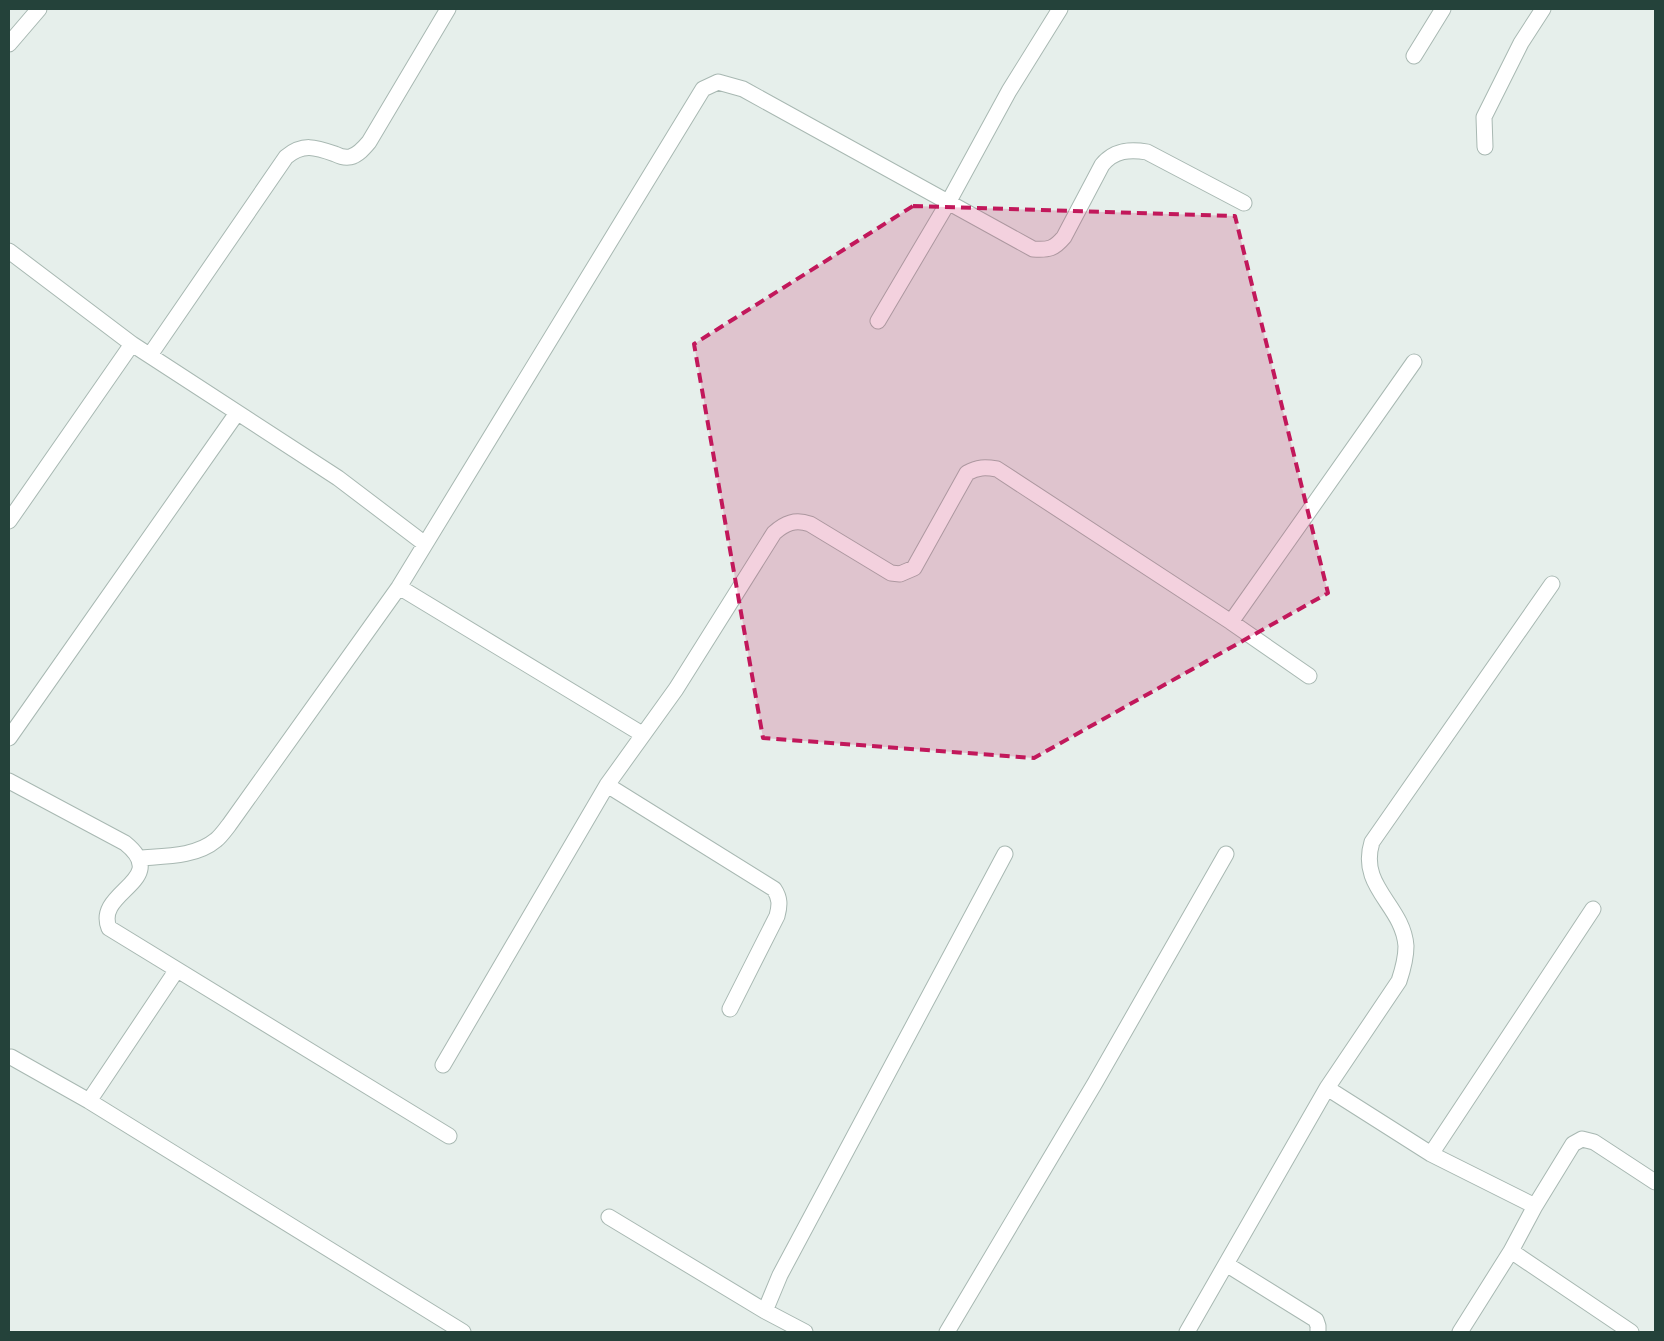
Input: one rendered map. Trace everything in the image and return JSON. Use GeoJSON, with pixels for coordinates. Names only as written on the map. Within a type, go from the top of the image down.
{"type":"FeatureCollection","features":[{"type":"Feature","properties":{"kind":"street"},"geometry":{"type":"LineString","coordinates":[[9,44],[39,9]]}},
{"type":"Feature","properties":{"kind":"street"},"geometry":{"type":"LineString","coordinates":[[150,355],[286,157],[295,150],[305,147],[321,149],[344,157],[350,157],[369,142],[448,9]]}},
{"type":"Feature","properties":{"kind":"street"},"geometry":{"type":"LineString","coordinates":[[878,321],[949,201],[1009,91],[1060,9]]}},
{"type":"Feature","properties":{"kind":"street"},"geometry":{"type":"LineString","coordinates":[[1414,56],[1443,9]]}},
{"type":"Feature","properties":{"kind":"street"},"geometry":{"type":"LineString","coordinates":[[1485,147],[1484,117],[1521,43],[1543,9]]}},
{"type":"Feature","properties":{"kind":"street"},"geometry":{"type":"LineString","coordinates":[[140,858],[179,854],[201,848],[216,840],[234,817],[399,587],[703,89],[718,82],[743,89],[1033,249],[1046,250],[1057,246],[1064,237],[1102,165],[1108,158],[1122,151],[1147,152],[1244,203]]}},
{"type":"Feature","properties":{"kind":"street"},"geometry":{"type":"LineString","coordinates":[[9,251],[132,344],[338,478],[425,544]]}},
{"type":"Feature","properties":{"kind":"street"},"geometry":{"type":"LineString","coordinates":[[9,521],[132,344]]}},
{"type":"Feature","properties":{"kind":"street"},"geometry":{"type":"LineString","coordinates":[[1231,622],[1414,362]]}},
{"type":"Feature","properties":{"kind":"street"},"geometry":{"type":"LineString","coordinates":[[9,738],[237,413]]}},
{"type":"Feature","properties":{"kind":"street"},"geometry":{"type":"LineString","coordinates":[[443,1066],[607,784],[676,689],[774,533],[780,527],[791,522],[801,521],[810,524],[891,573],[900,574],[908,572],[914,568],[967,473],[977,468],[987,467],[997,470],[1231,622],[1309,676]]}},
{"type":"Feature","properties":{"kind":"street"},"geometry":{"type":"LineString","coordinates":[[1187,1332],[1327,1088],[1398,980],[1405,962],[1406,947],[1404,936],[1396,917],[1372,876],[1369,858],[1372,842],[1552,584]]}},
{"type":"Feature","properties":{"kind":"street"},"geometry":{"type":"LineString","coordinates":[[399,587],[642,734]]}},
{"type":"Feature","properties":{"kind":"street"},"geometry":{"type":"LineString","coordinates":[[9,781],[125,843],[140,858],[139,875],[109,908],[106,914],[106,922],[109,928],[176,971],[449,1136]]}},
{"type":"Feature","properties":{"kind":"street"},"geometry":{"type":"LineString","coordinates":[[607,784],[774,889],[779,897],[780,906],[777,916],[730,1009]]}},
{"type":"Feature","properties":{"kind":"street"},"geometry":{"type":"LineString","coordinates":[[765,1311],[780,1275],[1005,854]]}},
{"type":"Feature","properties":{"kind":"street"},"geometry":{"type":"LineString","coordinates":[[947,1332],[1095,1083],[1226,854]]}},
{"type":"Feature","properties":{"kind":"street"},"geometry":{"type":"LineString","coordinates":[[1431,1154],[1592,909]]}},
{"type":"Feature","properties":{"kind":"street"},"geometry":{"type":"LineString","coordinates":[[89,1101],[176,971]]}},
{"type":"Feature","properties":{"kind":"street"},"geometry":{"type":"LineString","coordinates":[[11,1057],[89,1101],[463,1332]]}},
{"type":"Feature","properties":{"kind":"street"},"geometry":{"type":"LineString","coordinates":[[1327,1088],[1431,1154],[1535,1206]]}},
{"type":"Feature","properties":{"kind":"street"},"geometry":{"type":"LineString","coordinates":[[1460,1332],[1573,1144],[1582,1139],[1594,1142],[1655,1182]]}},
{"type":"Feature","properties":{"kind":"street"},"geometry":{"type":"LineString","coordinates":[[609,1217],[765,1311],[805,1332]]}},
{"type":"Feature","properties":{"kind":"street"},"geometry":{"type":"LineString","coordinates":[[1510,1251],[1631,1332]]}},
{"type":"Feature","properties":{"kind":"street"},"geometry":{"type":"LineString","coordinates":[[1226,1264],[1316,1320],[1318,1332]]}},
{"type":"Feature","properties":{"kind":"highlighted area"},"geometry":{"type":"Polygon","coordinates":[[[913,206],[1235,216],[1328,593],[1034,758],[763,738],[694,344],[913,206]]]}}]}
